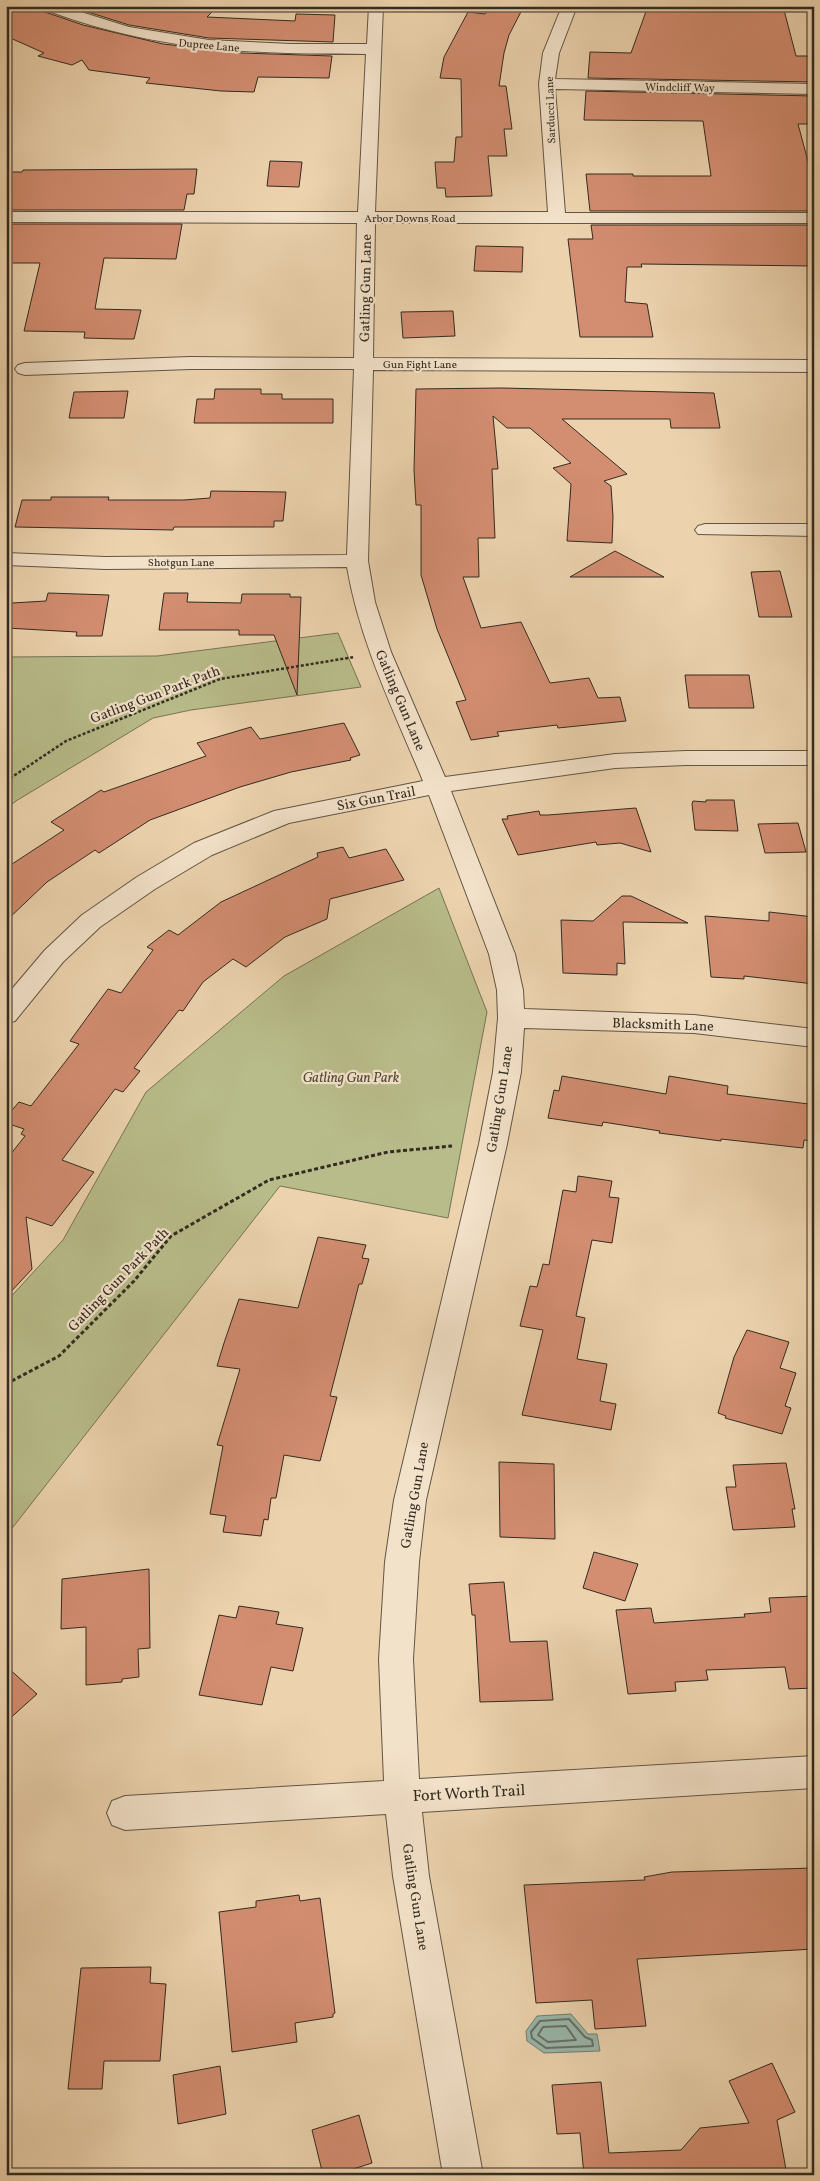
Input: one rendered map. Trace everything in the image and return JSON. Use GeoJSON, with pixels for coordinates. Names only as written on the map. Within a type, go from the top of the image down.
{"type":"FeatureCollection","features":[{"type":"Feature","properties":{"kind":"street","name":"Dupree Lane"},"geometry":{"type":"LineString","coordinates":[[48,6],[116,30],[178,42],[270,49],[374,49]]}},
{"type":"Feature","properties":{"kind":"street","name":"Gatling Gun Lane"},"geometry":{"type":"LineString","coordinates":[[376,6],[366,218],[366,295],[362,364],[357,561],[364,602],[380,652],[437,786],[502,954],[510,990],[511,1018],[507,1072],[493,1144],[410,1500],[402,1562],[396,1659],[402,1796],[411,1876],[464,2175]]}},
{"type":"Feature","properties":{"kind":"street","name":"Sarducci Lane"},"geometry":{"type":"LineString","coordinates":[[556,218],[547,84],[551,53],[570,6]]}},
{"type":"Feature","properties":{"kind":"street","name":"Windcliff Way"},"geometry":{"type":"LineString","coordinates":[[547,84],[814,89]]}},
{"type":"Feature","properties":{"kind":"street","name":"Arbor Downs Road"},"geometry":{"type":"LineString","coordinates":[[6,217],[814,218]]}},
{"type":"Feature","properties":{"kind":"street","name":"Gun Fight Lane"},"geometry":{"type":"LineString","coordinates":[[25,369],[190,363],[814,366]]}},
{"type":"Feature","properties":{"kind":"street"},"geometry":{"type":"LineString","coordinates":[[705,530],[814,530]]}},
{"type":"Feature","properties":{"kind":"street","name":"Shotgun Lane"},"geometry":{"type":"LineString","coordinates":[[6,559],[105,563],[357,561]]}},
{"type":"Feature","properties":{"kind":"street","name":"Six Gun Trail"},"geometry":{"type":"LineString","coordinates":[[6,1014],[54,956],[91,921],[146,883],[203,850],[283,816],[437,786],[615,761],[686,758],[814,758]]}},
{"type":"Feature","properties":{"kind":"street","name":"Blacksmith Lane"},"geometry":{"type":"LineString","coordinates":[[511,1018],[694,1024],[814,1038]]}},
{"type":"Feature","properties":{"kind":"street","name":"Fort Worth Trail"},"geometry":{"type":"LineString","coordinates":[[125,1812],[814,1772]]}},
{"type":"Feature","properties":{"kind":"path","name":"Gatling Gun Park Path"},"geometry":{"type":"LineString","coordinates":[[6,781],[66,741],[220,679],[354,657]]}},
{"type":"Feature","properties":{"kind":"path","name":"Gatling Gun Park Path"},"geometry":{"type":"LineString","coordinates":[[6,1384],[59,1356],[134,1281],[171,1236],[269,1180],[388,1152],[452,1146]]}},
{"type":"Feature","properties":{"kind":"green space"},"geometry":{"type":"Polygon","coordinates":[[[338,633],[361,687],[191,710],[153,718],[16,801],[6,809],[6,657],[157,656],[338,633]]]}},
{"type":"Feature","properties":{"kind":"green space","name":"Gatling Gun Park"},"geometry":{"type":"Polygon","coordinates":[[[439,888],[487,1012],[448,1218],[280,1186],[6,1536],[6,1302],[63,1240],[146,1092],[284,976],[439,888]]]}},
{"type":"Feature","properties":{"kind":"water"},"geometry":{"type":"Polygon","coordinates":[[[571,2014],[588,2034],[597,2034],[600,2051],[544,2053],[527,2041],[526,2031],[537,2016],[571,2014]]]}},
{"type":"Feature","properties":{"kind":"building"},"geometry":{"type":"Polygon","coordinates":[[[6,6],[39,6],[42,11],[83,25],[163,44],[242,53],[332,56],[329,78],[258,77],[254,92],[221,91],[146,83],[150,78],[89,70],[82,60],[72,65],[38,56],[44,53],[6,36],[6,6]]]}},
{"type":"Feature","properties":{"kind":"building"},"geometry":{"type":"Polygon","coordinates":[[[69,6],[218,6],[207,17],[295,21],[296,14],[335,15],[333,42],[209,38],[129,25],[69,6]]]}},
{"type":"Feature","properties":{"kind":"building"},"geometry":{"type":"Polygon","coordinates":[[[490,6],[524,6],[509,35],[499,86],[506,86],[512,129],[504,129],[507,156],[488,156],[492,196],[446,197],[445,188],[437,188],[435,162],[454,162],[456,137],[462,137],[461,79],[440,78],[444,57],[468,12],[485,14],[490,6]]]}},
{"type":"Feature","properties":{"kind":"building"},"geometry":{"type":"Polygon","coordinates":[[[648,6],[783,6],[796,56],[814,56],[814,82],[588,78],[590,52],[631,53],[648,6]]]}},
{"type":"Feature","properties":{"kind":"building"},"geometry":{"type":"Polygon","coordinates":[[[586,91],[814,96],[814,124],[798,124],[814,184],[814,211],[590,211],[586,174],[711,176],[703,121],[584,120],[586,91]]]}},
{"type":"Feature","properties":{"kind":"building"},"geometry":{"type":"Polygon","coordinates":[[[270,161],[302,162],[299,187],[267,186],[270,161]]]}},
{"type":"Feature","properties":{"kind":"building"},"geometry":{"type":"Polygon","coordinates":[[[197,169],[194,194],[187,194],[184,210],[6,210],[6,172],[22,172],[23,170],[197,169]]]}},
{"type":"Feature","properties":{"kind":"building"},"geometry":{"type":"Polygon","coordinates":[[[6,224],[182,224],[176,259],[104,258],[95,309],[141,310],[134,339],[123,339],[84,338],[85,332],[24,331],[40,263],[6,263],[6,224]]]}},
{"type":"Feature","properties":{"kind":"building"},"geometry":{"type":"Polygon","coordinates":[[[591,225],[814,225],[814,266],[641,264],[642,267],[627,267],[625,302],[647,304],[653,337],[580,337],[568,239],[593,239],[591,225]]]}},
{"type":"Feature","properties":{"kind":"building"},"geometry":{"type":"Polygon","coordinates":[[[476,246],[523,247],[522,272],[474,271],[476,246]]]}},
{"type":"Feature","properties":{"kind":"building"},"geometry":{"type":"Polygon","coordinates":[[[453,311],[455,336],[403,338],[401,312],[453,311]]]}},
{"type":"Feature","properties":{"kind":"building"},"geometry":{"type":"Polygon","coordinates":[[[502,388],[714,393],[720,428],[671,428],[670,419],[562,419],[627,474],[604,481],[611,486],[612,543],[567,541],[571,484],[553,468],[571,463],[530,428],[507,428],[493,416],[498,469],[492,469],[495,538],[478,538],[479,577],[463,577],[481,628],[521,622],[550,683],[589,678],[598,698],[620,697],[626,721],[558,728],[557,725],[497,732],[499,736],[471,740],[456,702],[466,700],[437,629],[421,575],[421,505],[416,505],[414,470],[416,389],[502,388]]]}},
{"type":"Feature","properties":{"kind":"building"},"geometry":{"type":"Polygon","coordinates":[[[215,389],[261,389],[261,394],[282,394],[282,399],[333,399],[333,423],[194,423],[197,399],[214,399],[215,389]]]}},
{"type":"Feature","properties":{"kind":"building"},"geometry":{"type":"Polygon","coordinates":[[[128,391],[124,418],[69,418],[74,392],[128,391]]]}},
{"type":"Feature","properties":{"kind":"building"},"geometry":{"type":"Polygon","coordinates":[[[211,491],[286,492],[283,521],[274,521],[274,527],[174,527],[173,530],[15,527],[22,500],[51,500],[51,497],[109,497],[108,500],[184,500],[210,498],[211,491]]]}},
{"type":"Feature","properties":{"kind":"building"},"geometry":{"type":"Polygon","coordinates":[[[615,551],[664,577],[570,577],[615,551]]]}},
{"type":"Feature","properties":{"kind":"building"},"geometry":{"type":"Polygon","coordinates":[[[780,571],[792,617],[759,617],[751,572],[780,571]]]}},
{"type":"Feature","properties":{"kind":"building"},"geometry":{"type":"Polygon","coordinates":[[[48,593],[109,595],[102,636],[76,636],[77,632],[6,628],[12,603],[46,601],[48,593]]]}},
{"type":"Feature","properties":{"kind":"building"},"geometry":{"type":"Polygon","coordinates":[[[164,593],[188,593],[187,602],[241,603],[242,594],[290,594],[290,597],[301,597],[297,695],[274,635],[239,635],[239,630],[159,630],[164,593]]]}},
{"type":"Feature","properties":{"kind":"building"},"geometry":{"type":"Polygon","coordinates":[[[685,675],[749,675],[754,708],[689,708],[685,675]]]}},
{"type":"Feature","properties":{"kind":"building"},"geometry":{"type":"Polygon","coordinates":[[[344,723],[360,755],[350,758],[351,760],[291,772],[240,787],[150,820],[99,853],[95,850],[47,882],[6,921],[6,868],[64,830],[51,822],[101,790],[104,792],[206,756],[197,743],[251,727],[260,739],[344,723]]]}},
{"type":"Feature","properties":{"kind":"building"},"geometry":{"type":"Polygon","coordinates":[[[706,800],[734,800],[738,831],[695,830],[693,801],[706,802],[706,800]]]}},
{"type":"Feature","properties":{"kind":"building"},"geometry":{"type":"Polygon","coordinates":[[[636,808],[651,852],[620,843],[597,845],[596,842],[518,855],[502,819],[508,819],[507,816],[539,811],[540,815],[548,815],[636,808]]]}},
{"type":"Feature","properties":{"kind":"building"},"geometry":{"type":"Polygon","coordinates":[[[798,823],[806,852],[765,853],[758,824],[798,823]]]}},
{"type":"Feature","properties":{"kind":"building"},"geometry":{"type":"Polygon","coordinates":[[[343,847],[349,858],[386,849],[404,880],[330,899],[327,919],[285,937],[246,967],[233,959],[203,982],[183,1011],[179,1010],[134,1068],[140,1071],[123,1092],[115,1089],[62,1160],[94,1172],[52,1226],[26,1217],[32,1269],[6,1297],[6,1160],[25,1136],[21,1134],[24,1129],[6,1123],[6,1117],[19,1102],[31,1106],[79,1044],[70,1041],[94,1008],[108,989],[121,993],[153,950],[147,947],[169,930],[178,935],[221,902],[318,857],[317,853],[343,847]]]}},
{"type":"Feature","properties":{"kind":"building"},"geometry":{"type":"Polygon","coordinates":[[[622,896],[631,896],[688,923],[623,922],[625,964],[617,963],[617,975],[563,973],[561,920],[593,921],[622,896]]]}},
{"type":"Feature","properties":{"kind":"building"},"geometry":{"type":"Polygon","coordinates":[[[769,912],[814,917],[814,984],[744,976],[744,979],[711,977],[705,916],[769,921],[769,912]]]}},
{"type":"Feature","properties":{"kind":"building"},"geometry":{"type":"Polygon","coordinates":[[[562,1076],[666,1094],[669,1076],[728,1086],[727,1094],[809,1104],[809,1106],[814,1107],[814,1141],[804,1140],[803,1148],[721,1139],[721,1141],[659,1133],[660,1131],[603,1122],[602,1126],[548,1118],[554,1090],[559,1091],[562,1076]]]}},
{"type":"Feature","properties":{"kind":"building"},"geometry":{"type":"Polygon","coordinates":[[[578,1176],[612,1181],[609,1197],[619,1198],[612,1243],[592,1240],[576,1316],[585,1318],[577,1359],[607,1364],[600,1401],[616,1404],[611,1430],[522,1415],[543,1330],[520,1326],[530,1286],[537,1287],[543,1264],[549,1265],[563,1190],[576,1192],[578,1176]]]}},
{"type":"Feature","properties":{"kind":"building"},"geometry":{"type":"Polygon","coordinates":[[[318,1237],[366,1245],[362,1258],[369,1259],[362,1284],[359,1284],[330,1396],[337,1397],[320,1461],[284,1455],[276,1498],[271,1498],[268,1520],[264,1519],[261,1536],[223,1532],[226,1516],[210,1514],[223,1446],[217,1445],[240,1369],[217,1366],[224,1343],[239,1299],[298,1308],[318,1237]]]}},
{"type":"Feature","properties":{"kind":"building"},"geometry":{"type":"Polygon","coordinates":[[[747,1330],[789,1342],[780,1368],[796,1373],[785,1406],[791,1408],[782,1434],[725,1418],[726,1416],[718,1413],[734,1357],[747,1330]]]}},
{"type":"Feature","properties":{"kind":"building"},"geometry":{"type":"Polygon","coordinates":[[[499,1462],[554,1464],[555,1539],[500,1537],[499,1462]]]}},
{"type":"Feature","properties":{"kind":"building"},"geometry":{"type":"Polygon","coordinates":[[[786,1463],[795,1509],[792,1509],[795,1527],[733,1530],[726,1487],[736,1487],[733,1465],[786,1463]]]}},
{"type":"Feature","properties":{"kind":"building"},"geometry":{"type":"Polygon","coordinates":[[[594,1552],[638,1564],[625,1601],[583,1588],[594,1552]]]}},
{"type":"Feature","properties":{"kind":"building"},"geometry":{"type":"Polygon","coordinates":[[[149,1569],[150,1648],[138,1649],[139,1677],[122,1679],[122,1682],[86,1685],[86,1627],[61,1629],[62,1579],[149,1569]]]}},
{"type":"Feature","properties":{"kind":"building"},"geometry":{"type":"Polygon","coordinates":[[[504,1582],[510,1642],[547,1641],[553,1700],[480,1702],[475,1615],[472,1615],[469,1584],[504,1582]]]}},
{"type":"Feature","properties":{"kind":"building"},"geometry":{"type":"Polygon","coordinates":[[[814,1596],[814,1688],[789,1689],[785,1667],[706,1670],[708,1680],[675,1682],[676,1691],[628,1694],[616,1610],[651,1608],[654,1623],[745,1617],[744,1614],[771,1612],[769,1598],[814,1596]]]}},
{"type":"Feature","properties":{"kind":"building"},"geometry":{"type":"Polygon","coordinates":[[[239,1606],[279,1612],[276,1624],[303,1628],[293,1671],[271,1667],[262,1705],[199,1695],[219,1615],[236,1618],[239,1606]]]}},
{"type":"Feature","properties":{"kind":"building"},"geometry":{"type":"Polygon","coordinates":[[[6,1666],[37,1694],[6,1722],[6,1666]]]}},
{"type":"Feature","properties":{"kind":"building"},"geometry":{"type":"Polygon","coordinates":[[[814,1868],[814,1949],[637,1959],[646,2026],[595,2029],[592,2000],[536,2003],[524,1885],[645,1880],[644,1877],[672,1872],[814,1868]]]}},
{"type":"Feature","properties":{"kind":"building"},"geometry":{"type":"Polygon","coordinates":[[[299,1895],[300,1901],[320,1898],[335,2013],[333,2017],[295,2023],[297,2042],[232,2052],[219,1912],[256,1907],[256,1901],[299,1895]]]}},
{"type":"Feature","properties":{"kind":"building"},"geometry":{"type":"Polygon","coordinates":[[[151,1967],[150,1983],[166,1984],[160,2061],[104,2061],[102,2089],[68,2089],[81,1968],[151,1967]]]}},
{"type":"Feature","properties":{"kind":"building"},"geometry":{"type":"Polygon","coordinates":[[[772,2063],[795,2112],[777,2120],[787,2175],[584,2175],[580,2133],[557,2134],[552,2085],[601,2082],[609,2153],[681,2150],[700,2128],[749,2123],[729,2081],[772,2063]]]}},
{"type":"Feature","properties":{"kind":"building"},"geometry":{"type":"Polygon","coordinates":[[[220,2066],[226,2114],[178,2124],[173,2075],[220,2066]]]}},
{"type":"Feature","properties":{"kind":"building"},"geometry":{"type":"Polygon","coordinates":[[[359,2115],[372,2163],[347,2171],[348,2175],[323,2175],[312,2130],[359,2115]]]}}]}
